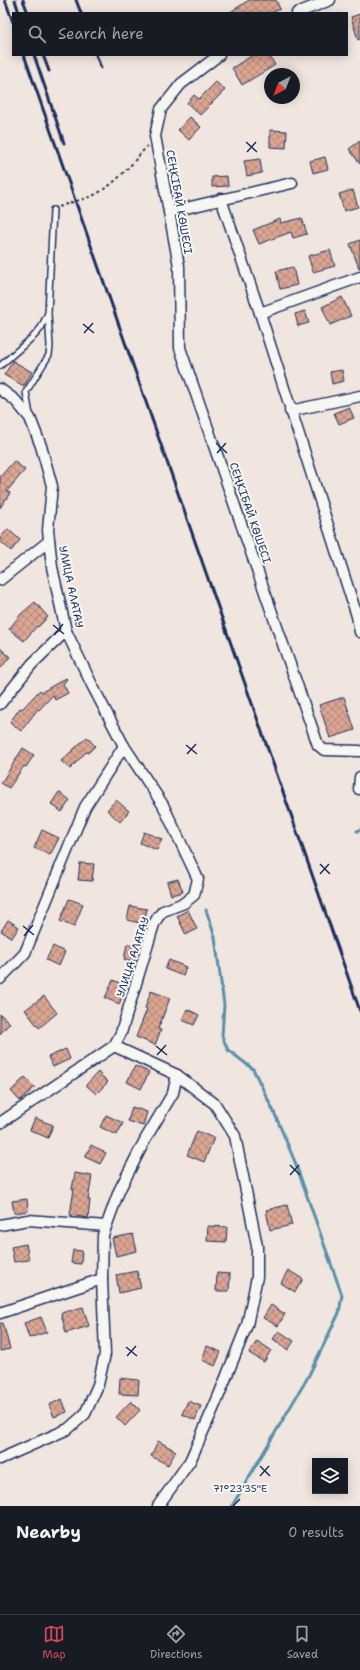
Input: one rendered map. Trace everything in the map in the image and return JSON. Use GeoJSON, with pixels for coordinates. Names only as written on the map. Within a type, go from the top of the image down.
{"type":"FeatureCollection","features":[{"type":"Feature","properties":{"kind":"street"},"geometry":{"type":"LineString","coordinates":[[300,12],[330,0]]}},
{"type":"Feature","properties":{"kind":"street","name":"СЕҢКІБАЙ КӨШЕСІ"},"geometry":{"type":"LineString","coordinates":[[218,56],[181,84],[161,109],[155,136],[179,266],[180,348],[318,745],[324,750],[360,751]]}},
{"type":"Feature","properties":{"kind":"street"},"geometry":{"type":"LineString","coordinates":[[169,212],[292,183]]}},
{"type":"Feature","properties":{"kind":"street"},"geometry":{"type":"LineString","coordinates":[[221,199],[260,312],[359,627]]}},
{"type":"Feature","properties":{"kind":"street"},"geometry":{"type":"LineString","coordinates":[[260,312],[360,277]]}},
{"type":"Feature","properties":{"kind":"street","name":"УЛИЦА АЛАТАУ"},"geometry":{"type":"LineString","coordinates":[[0,389],[15,400],[30,418],[41,446],[52,486],[48,530],[49,541],[52,567],[66,631],[124,746],[163,805],[198,879],[194,895],[184,903],[164,911],[154,924],[122,1033],[114,1046]]}},
{"type":"Feature","properties":{"kind":"street"},"geometry":{"type":"LineString","coordinates":[[290,411],[360,396]]}},
{"type":"Feature","properties":{"kind":"street"},"geometry":{"type":"LineString","coordinates":[[0,580],[49,541]]}},
{"type":"Feature","properties":{"kind":"street"},"geometry":{"type":"LineString","coordinates":[[0,704],[32,664],[66,631]]}},
{"type":"Feature","properties":{"kind":"street"},"geometry":{"type":"LineString","coordinates":[[0,979],[25,953],[85,807],[124,746]]}},
{"type":"Feature","properties":{"kind":"street"},"geometry":{"type":"LineString","coordinates":[[359,789],[360,777]]}},
{"type":"Feature","properties":{"kind":"street"},"geometry":{"type":"LineString","coordinates":[[0,1122],[114,1046],[177,1075],[215,1104],[235,1136],[257,1246],[257,1277],[247,1325],[217,1400],[190,1461],[158,1506]]}},
{"type":"Feature","properties":{"kind":"street"},"geometry":{"type":"LineString","coordinates":[[0,1459],[68,1429],[85,1414],[98,1385],[105,1354],[102,1279],[103,1235],[119,1191],[146,1138],[173,1093],[177,1075]]}},
{"type":"Feature","properties":{"kind":"street"},"geometry":{"type":"LineString","coordinates":[[0,1225],[28,1220],[106,1226]]}},
{"type":"Feature","properties":{"kind":"street"},"geometry":{"type":"LineString","coordinates":[[0,1313],[102,1279]]}},
{"type":"Feature","properties":{"kind":"lane"},"geometry":{"type":"LineString","coordinates":[[30,418],[26,392],[49,355],[50,346],[48,314],[53,210]]}},
{"type":"Feature","properties":{"kind":"lane"},"geometry":{"type":"LineString","coordinates":[[0,366],[34,336],[41,328],[48,314]]}},
{"type":"Feature","properties":{"kind":"path"},"geometry":{"type":"LineString","coordinates":[[53,210],[94,195],[106,188],[129,167],[155,136]]}},
{"type":"Feature","properties":{"kind":"building"},"geometry":{"type":"Polygon","coordinates":[[[249,0],[276,0],[280,9],[273,12],[231,12],[249,0]]]}},
{"type":"Feature","properties":{"kind":"building"},"geometry":{"type":"Polygon","coordinates":[[[360,14],[360,39],[358,40],[351,17],[360,14]]]}},
{"type":"Feature","properties":{"kind":"building"},"geometry":{"type":"Polygon","coordinates":[[[251,56],[270,56],[275,65],[270,68],[264,68],[264,72],[242,85],[232,68],[251,56]]]}},
{"type":"Feature","properties":{"kind":"building"},"geometry":{"type":"Polygon","coordinates":[[[216,82],[225,90],[200,115],[187,103],[194,95],[199,99],[216,82]]]}},
{"type":"Feature","properties":{"kind":"building"},"geometry":{"type":"Polygon","coordinates":[[[190,117],[201,127],[189,140],[178,130],[190,117]]]}},
{"type":"Feature","properties":{"kind":"building"},"geometry":{"type":"Polygon","coordinates":[[[270,130],[287,131],[286,148],[270,147],[270,130]]]}},
{"type":"Feature","properties":{"kind":"building"},"geometry":{"type":"Polygon","coordinates":[[[360,141],[360,164],[349,149],[360,141]]]}},
{"type":"Feature","properties":{"kind":"building"},"geometry":{"type":"Polygon","coordinates":[[[325,157],[328,169],[313,173],[310,161],[325,157]]]}},
{"type":"Feature","properties":{"kind":"building"},"geometry":{"type":"Polygon","coordinates":[[[260,159],[262,173],[247,176],[244,161],[260,159]]]}},
{"type":"Feature","properties":{"kind":"building"},"geometry":{"type":"Polygon","coordinates":[[[227,176],[228,186],[212,187],[212,177],[227,176]]]}},
{"type":"Feature","properties":{"kind":"building"},"geometry":{"type":"Polygon","coordinates":[[[353,190],[358,207],[344,211],[339,194],[353,190]]]}},
{"type":"Feature","properties":{"kind":"building"},"geometry":{"type":"Polygon","coordinates":[[[302,218],[307,234],[293,238],[291,232],[259,244],[253,230],[280,219],[281,223],[302,218]]]}},
{"type":"Feature","properties":{"kind":"building"},"geometry":{"type":"Polygon","coordinates":[[[360,240],[360,268],[359,268],[350,244],[360,240]]]}},
{"type":"Feature","properties":{"kind":"building"},"geometry":{"type":"Polygon","coordinates":[[[330,250],[335,266],[313,272],[308,256],[330,250]]]}},
{"type":"Feature","properties":{"kind":"building"},"geometry":{"type":"Polygon","coordinates":[[[293,267],[297,285],[280,289],[276,271],[293,267]]]}},
{"type":"Feature","properties":{"kind":"building"},"geometry":{"type":"Polygon","coordinates":[[[342,297],[351,316],[330,325],[322,307],[342,297]]]}},
{"type":"Feature","properties":{"kind":"building"},"geometry":{"type":"Polygon","coordinates":[[[305,311],[309,323],[298,326],[295,314],[305,311]]]}},
{"type":"Feature","properties":{"kind":"building"},"geometry":{"type":"Polygon","coordinates":[[[13,361],[32,372],[24,386],[4,375],[13,361]]]}},
{"type":"Feature","properties":{"kind":"building"},"geometry":{"type":"Polygon","coordinates":[[[342,370],[344,381],[332,384],[330,372],[342,370]]]}},
{"type":"Feature","properties":{"kind":"building"},"geometry":{"type":"Polygon","coordinates":[[[349,407],[354,418],[339,424],[334,413],[349,407]]]}},
{"type":"Feature","properties":{"kind":"building"},"geometry":{"type":"Polygon","coordinates":[[[14,461],[25,470],[7,491],[10,493],[0,508],[0,477],[14,461]]]}},
{"type":"Feature","properties":{"kind":"building"},"geometry":{"type":"Polygon","coordinates":[[[8,529],[20,540],[11,551],[0,541],[0,538],[8,529]]]}},
{"type":"Feature","properties":{"kind":"building"},"geometry":{"type":"Polygon","coordinates":[[[35,602],[48,617],[38,627],[37,626],[24,641],[9,629],[21,614],[35,602]]]}},
{"type":"Feature","properties":{"kind":"building"},"geometry":{"type":"Polygon","coordinates":[[[0,648],[10,657],[0,669],[0,648]]]}},
{"type":"Feature","properties":{"kind":"building"},"geometry":{"type":"Polygon","coordinates":[[[66,678],[67,679],[63,684],[68,693],[55,700],[53,695],[39,710],[38,709],[21,731],[10,722],[20,708],[22,709],[40,690],[42,692],[66,678]]]}},
{"type":"Feature","properties":{"kind":"building"},"geometry":{"type":"Polygon","coordinates":[[[344,697],[355,730],[330,738],[319,705],[344,697]]]}},
{"type":"Feature","properties":{"kind":"building"},"geometry":{"type":"Polygon","coordinates":[[[87,737],[95,746],[88,753],[86,752],[70,769],[61,761],[87,737]]]}},
{"type":"Feature","properties":{"kind":"building"},"geometry":{"type":"Polygon","coordinates":[[[23,748],[34,755],[26,767],[24,766],[9,788],[1,783],[23,748]]]}},
{"type":"Feature","properties":{"kind":"building"},"geometry":{"type":"Polygon","coordinates":[[[59,792],[70,800],[62,812],[51,804],[59,792]]]}},
{"type":"Feature","properties":{"kind":"building"},"geometry":{"type":"Polygon","coordinates":[[[116,800],[129,811],[120,822],[107,810],[116,800]]]}},
{"type":"Feature","properties":{"kind":"building"},"geometry":{"type":"Polygon","coordinates":[[[42,830],[59,838],[50,855],[34,848],[42,830]]]}},
{"type":"Feature","properties":{"kind":"building"},"geometry":{"type":"Polygon","coordinates":[[[144,832],[162,839],[157,850],[140,843],[144,832]]]}},
{"type":"Feature","properties":{"kind":"building"},"geometry":{"type":"Polygon","coordinates":[[[80,863],[94,864],[92,881],[78,880],[80,863]]]}},
{"type":"Feature","properties":{"kind":"building"},"geometry":{"type":"Polygon","coordinates":[[[178,879],[183,892],[171,895],[167,882],[178,879]]]}},
{"type":"Feature","properties":{"kind":"building"},"geometry":{"type":"Polygon","coordinates":[[[69,899],[83,904],[74,927],[60,921],[69,899]]]}},
{"type":"Feature","properties":{"kind":"building"},"geometry":{"type":"Polygon","coordinates":[[[130,906],[147,909],[144,924],[127,920],[130,906]]]}},
{"type":"Feature","properties":{"kind":"building"},"geometry":{"type":"Polygon","coordinates":[[[188,910],[197,929],[186,935],[177,916],[188,910]]]}},
{"type":"Feature","properties":{"kind":"building"},"geometry":{"type":"Polygon","coordinates":[[[8,920],[19,927],[12,938],[1,931],[8,920]]]}},
{"type":"Feature","properties":{"kind":"building"},"geometry":{"type":"Polygon","coordinates":[[[127,944],[138,947],[134,962],[124,959],[127,944]]]}},
{"type":"Feature","properties":{"kind":"building"},"geometry":{"type":"Polygon","coordinates":[[[53,946],[65,952],[59,966],[46,960],[53,946]]]}},
{"type":"Feature","properties":{"kind":"building"},"geometry":{"type":"Polygon","coordinates":[[[169,960],[186,967],[183,976],[165,969],[169,960]]]}},
{"type":"Feature","properties":{"kind":"building"},"geometry":{"type":"Polygon","coordinates":[[[113,980],[127,986],[119,1004],[105,998],[113,980]]]}},
{"type":"Feature","properties":{"kind":"building"},"geometry":{"type":"Polygon","coordinates":[[[151,991],[170,998],[158,1029],[161,1030],[155,1045],[136,1037],[147,1009],[145,1008],[151,991]]]}},
{"type":"Feature","properties":{"kind":"building"},"geometry":{"type":"Polygon","coordinates":[[[44,996],[57,1013],[39,1028],[25,1010],[44,996]]]}},
{"type":"Feature","properties":{"kind":"building"},"geometry":{"type":"Polygon","coordinates":[[[187,1009],[199,1015],[194,1025],[182,1020],[187,1009]]]}},
{"type":"Feature","properties":{"kind":"building"},"geometry":{"type":"Polygon","coordinates":[[[0,1014],[10,1023],[0,1034],[0,1014]]]}},
{"type":"Feature","properties":{"kind":"building"},"geometry":{"type":"Polygon","coordinates":[[[66,1049],[70,1059],[53,1067],[48,1057],[66,1049]]]}},
{"type":"Feature","properties":{"kind":"building"},"geometry":{"type":"Polygon","coordinates":[[[135,1066],[149,1072],[141,1089],[127,1082],[135,1066]]]}},
{"type":"Feature","properties":{"kind":"building"},"geometry":{"type":"Polygon","coordinates":[[[98,1072],[108,1082],[96,1094],[86,1085],[98,1072]]]}},
{"type":"Feature","properties":{"kind":"building"},"geometry":{"type":"Polygon","coordinates":[[[25,1077],[35,1087],[20,1101],[11,1091],[25,1077]]]}},
{"type":"Feature","properties":{"kind":"building"},"geometry":{"type":"Polygon","coordinates":[[[132,1107],[147,1112],[143,1126],[128,1121],[132,1107]]]}},
{"type":"Feature","properties":{"kind":"building"},"geometry":{"type":"Polygon","coordinates":[[[106,1115],[123,1123],[117,1135],[100,1127],[106,1115]]]}},
{"type":"Feature","properties":{"kind":"building"},"geometry":{"type":"Polygon","coordinates":[[[35,1118],[53,1125],[48,1138],[30,1130],[35,1118]]]}},
{"type":"Feature","properties":{"kind":"building"},"geometry":{"type":"Polygon","coordinates":[[[197,1131],[214,1138],[204,1162],[187,1155],[197,1131]]]}},
{"type":"Feature","properties":{"kind":"building"},"geometry":{"type":"Polygon","coordinates":[[[91,1145],[106,1153],[100,1164],[85,1157],[91,1145]]]}},
{"type":"Feature","properties":{"kind":"building"},"geometry":{"type":"Polygon","coordinates":[[[75,1173],[92,1176],[88,1200],[90,1200],[88,1218],[70,1215],[75,1173]]]}},
{"type":"Feature","properties":{"kind":"building"},"geometry":{"type":"Polygon","coordinates":[[[27,1199],[28,1211],[14,1213],[12,1201],[27,1199]]]}},
{"type":"Feature","properties":{"kind":"building"},"geometry":{"type":"Polygon","coordinates":[[[287,1205],[292,1225],[270,1230],[266,1210],[287,1205]]]}},
{"type":"Feature","properties":{"kind":"building"},"geometry":{"type":"Polygon","coordinates":[[[208,1226],[227,1227],[226,1242],[207,1241],[208,1226]]]}},
{"type":"Feature","properties":{"kind":"building"},"geometry":{"type":"Polygon","coordinates":[[[133,1234],[137,1251],[116,1256],[112,1238],[133,1234]]]}},
{"type":"Feature","properties":{"kind":"building"},"geometry":{"type":"Polygon","coordinates":[[[26,1244],[29,1260],[14,1262],[11,1247],[26,1244]]]}},
{"type":"Feature","properties":{"kind":"building"},"geometry":{"type":"Polygon","coordinates":[[[73,1250],[82,1251],[81,1264],[71,1263],[73,1250]]]}},
{"type":"Feature","properties":{"kind":"building"},"geometry":{"type":"Polygon","coordinates":[[[288,1270],[303,1279],[295,1292],[281,1283],[288,1270]]]}},
{"type":"Feature","properties":{"kind":"building"},"geometry":{"type":"Polygon","coordinates":[[[137,1271],[141,1288],[119,1293],[116,1275],[137,1271]]]}},
{"type":"Feature","properties":{"kind":"building"},"geometry":{"type":"Polygon","coordinates":[[[217,1273],[230,1274],[229,1291],[216,1291],[217,1273]]]}},
{"type":"Feature","properties":{"kind":"building"},"geometry":{"type":"Polygon","coordinates":[[[271,1305],[285,1314],[278,1326],[263,1318],[271,1305]]]}},
{"type":"Feature","properties":{"kind":"building"},"geometry":{"type":"Polygon","coordinates":[[[83,1307],[89,1326],[66,1333],[61,1313],[83,1307]]]}},
{"type":"Feature","properties":{"kind":"building"},"geometry":{"type":"Polygon","coordinates":[[[41,1317],[47,1332],[29,1338],[24,1323],[41,1317]]]}},
{"type":"Feature","properties":{"kind":"building"},"geometry":{"type":"Polygon","coordinates":[[[0,1323],[3,1323],[10,1349],[0,1351],[0,1323]]]}},
{"type":"Feature","properties":{"kind":"building"},"geometry":{"type":"Polygon","coordinates":[[[279,1331],[294,1341],[288,1350],[273,1339],[279,1331]]]}},
{"type":"Feature","properties":{"kind":"building"},"geometry":{"type":"Polygon","coordinates":[[[257,1341],[271,1350],[264,1362],[249,1353],[257,1341]]]}},
{"type":"Feature","properties":{"kind":"building"},"geometry":{"type":"Polygon","coordinates":[[[207,1346],[221,1352],[215,1366],[202,1360],[207,1346]]]}},
{"type":"Feature","properties":{"kind":"building"},"geometry":{"type":"Polygon","coordinates":[[[120,1378],[139,1380],[138,1395],[119,1394],[120,1378]]]}},
{"type":"Feature","properties":{"kind":"building"},"geometry":{"type":"Polygon","coordinates":[[[62,1399],[67,1412],[54,1417],[49,1405],[62,1399]]]}},
{"type":"Feature","properties":{"kind":"building"},"geometry":{"type":"Polygon","coordinates":[[[131,1401],[140,1410],[125,1426],[116,1417],[131,1401]]]}},
{"type":"Feature","properties":{"kind":"building"},"geometry":{"type":"Polygon","coordinates":[[[188,1401],[201,1406],[195,1420],[182,1414],[188,1401]]]}},
{"type":"Feature","properties":{"kind":"building"},"geometry":{"type":"Polygon","coordinates":[[[158,1441],[176,1451],[168,1465],[151,1456],[158,1441]]]}},
{"type":"Feature","properties":{"kind":"waterway"},"geometry":{"type":"LineString","coordinates":[[206,910],[215,937],[224,1005],[222,1036],[228,1050],[253,1069],[274,1112],[295,1162],[342,1295],[339,1313],[308,1377],[232,1506]]}},
{"type":"Feature","properties":{"kind":"railway"},"geometry":{"type":"LineString","coordinates":[[5,0],[12,19]]}},
{"type":"Feature","properties":{"kind":"railway"},"geometry":{"type":"LineString","coordinates":[[15,0],[19,12]]}},
{"type":"Feature","properties":{"kind":"railway"},"geometry":{"type":"LineString","coordinates":[[23,0],[28,12]]}},
{"type":"Feature","properties":{"kind":"railway"},"geometry":{"type":"LineString","coordinates":[[76,0],[81,12]]}},
{"type":"Feature","properties":{"kind":"railway"},"geometry":{"type":"LineString","coordinates":[[24,56],[360,1011]]}},
{"type":"Feature","properties":{"kind":"railway"},"geometry":{"type":"LineString","coordinates":[[34,56],[64,143]]}},
{"type":"Feature","properties":{"kind":"railway"},"geometry":{"type":"LineString","coordinates":[[43,56],[49,71]]}},
{"type":"Feature","properties":{"kind":"railway"},"geometry":{"type":"LineString","coordinates":[[96,56],[101,68]]}}]}
